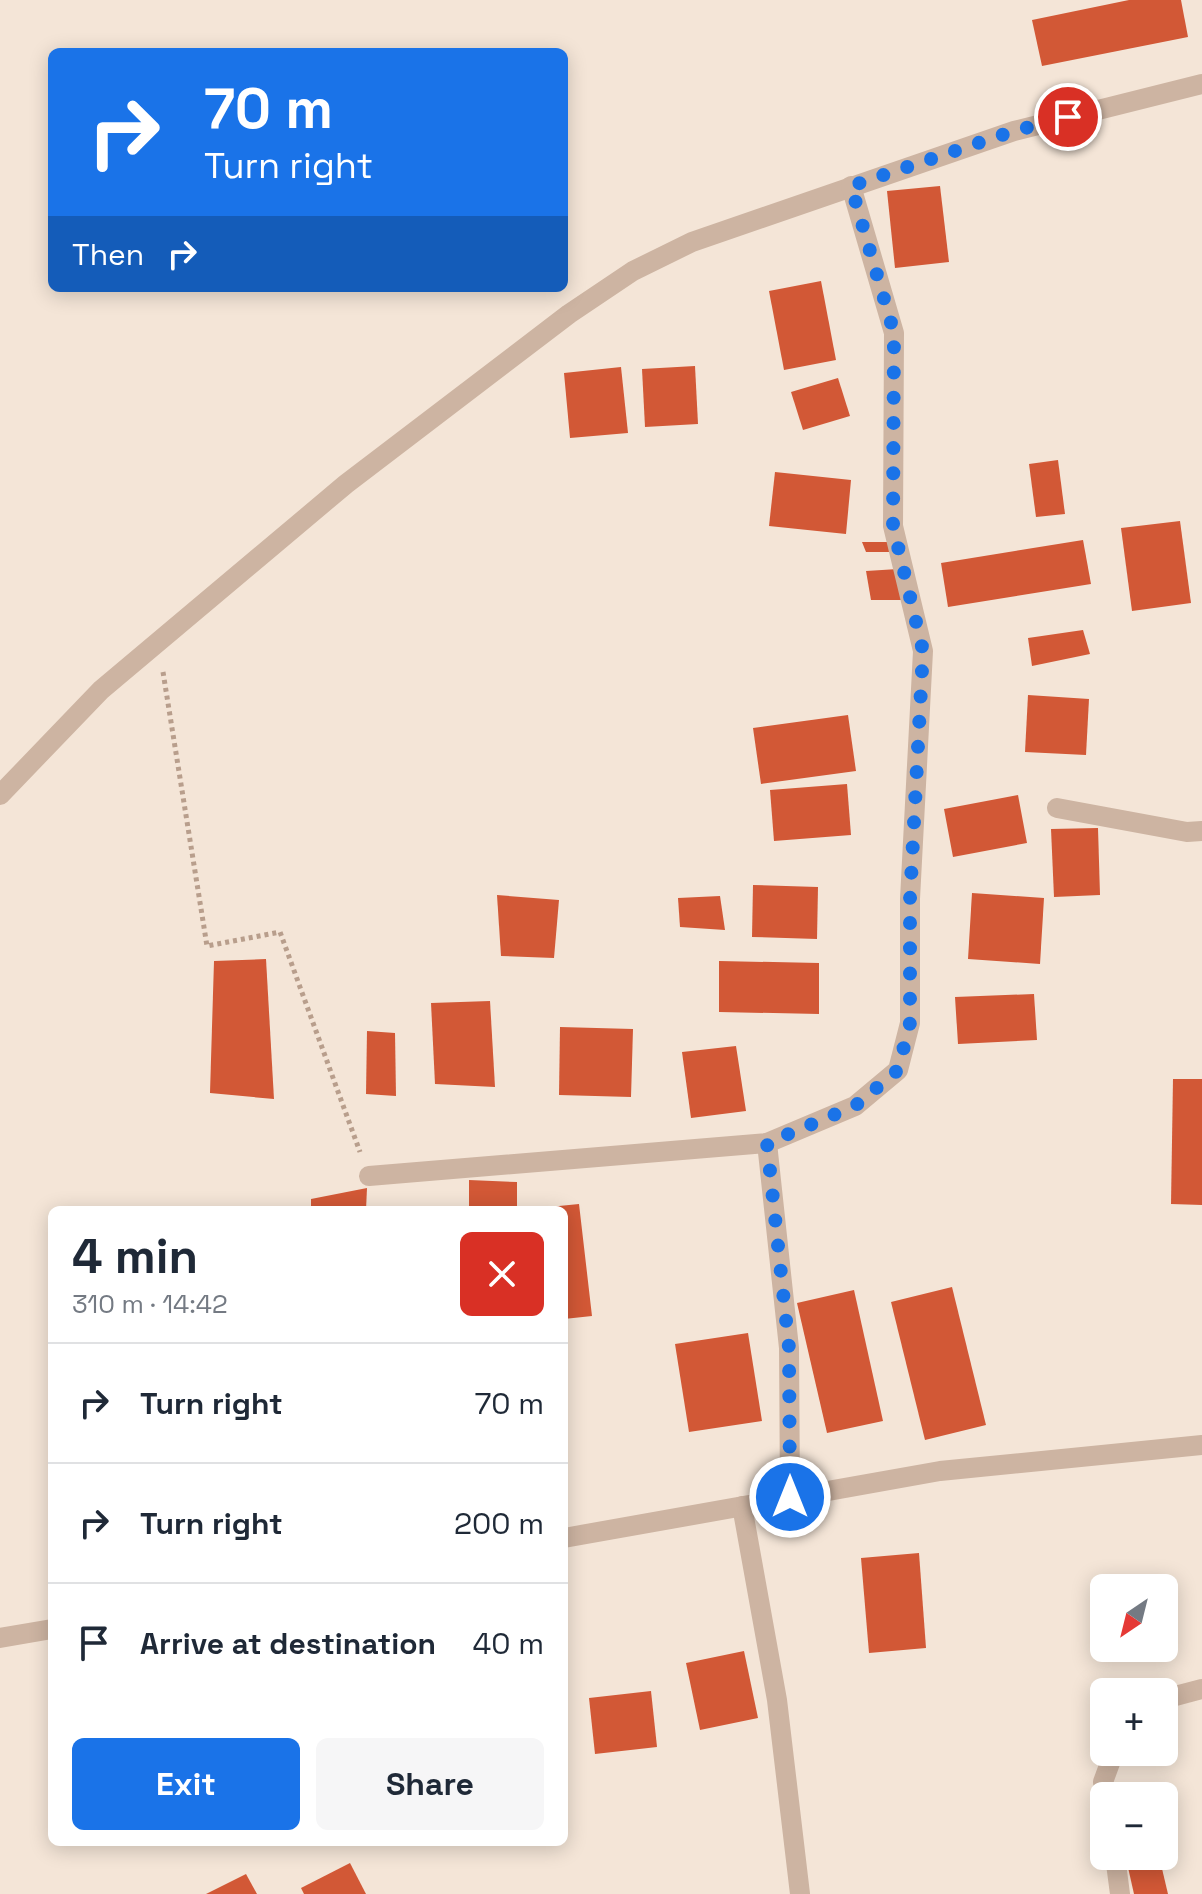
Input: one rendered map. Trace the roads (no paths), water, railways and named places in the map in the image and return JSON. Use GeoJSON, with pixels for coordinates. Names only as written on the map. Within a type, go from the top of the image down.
{"type":"FeatureCollection","features":[{"type":"Feature","properties":{"kind":"street"},"geometry":{"type":"LineString","coordinates":[[0,795],[60,729],[346,484],[569,314],[620,280],[692,242],[1014,131],[1202,84]]}},
{"type":"Feature","properties":{"kind":"street"},"geometry":{"type":"LineString","coordinates":[[369,1176],[767,1143],[855,1106],[898,1070],[910,1023],[910,899],[923,651],[893,526],[894,333],[851,186]]}},
{"type":"Feature","properties":{"kind":"street"},"geometry":{"type":"LineString","coordinates":[[1057,808],[1187,832],[1202,831]]}},
{"type":"Feature","properties":{"kind":"street"},"geometry":{"type":"LineString","coordinates":[[767,1143],[789,1348],[790,1497]]}},
{"type":"Feature","properties":{"kind":"street"},"geometry":{"type":"LineString","coordinates":[[568,1537],[940,1471],[1202,1445]]}},
{"type":"Feature","properties":{"kind":"street"},"geometry":{"type":"LineString","coordinates":[[742,1506],[777,1700],[800,1894]]}},
{"type":"Feature","properties":{"kind":"street"},"geometry":{"type":"LineString","coordinates":[[0,1638],[48,1630]]}},
{"type":"Feature","properties":{"kind":"street"},"geometry":{"type":"LineString","coordinates":[[1178,1695],[1202,1689]]}},
{"type":"Feature","properties":{"kind":"street"},"geometry":{"type":"LineString","coordinates":[[1117,1870],[1120,1894]]}}]}
